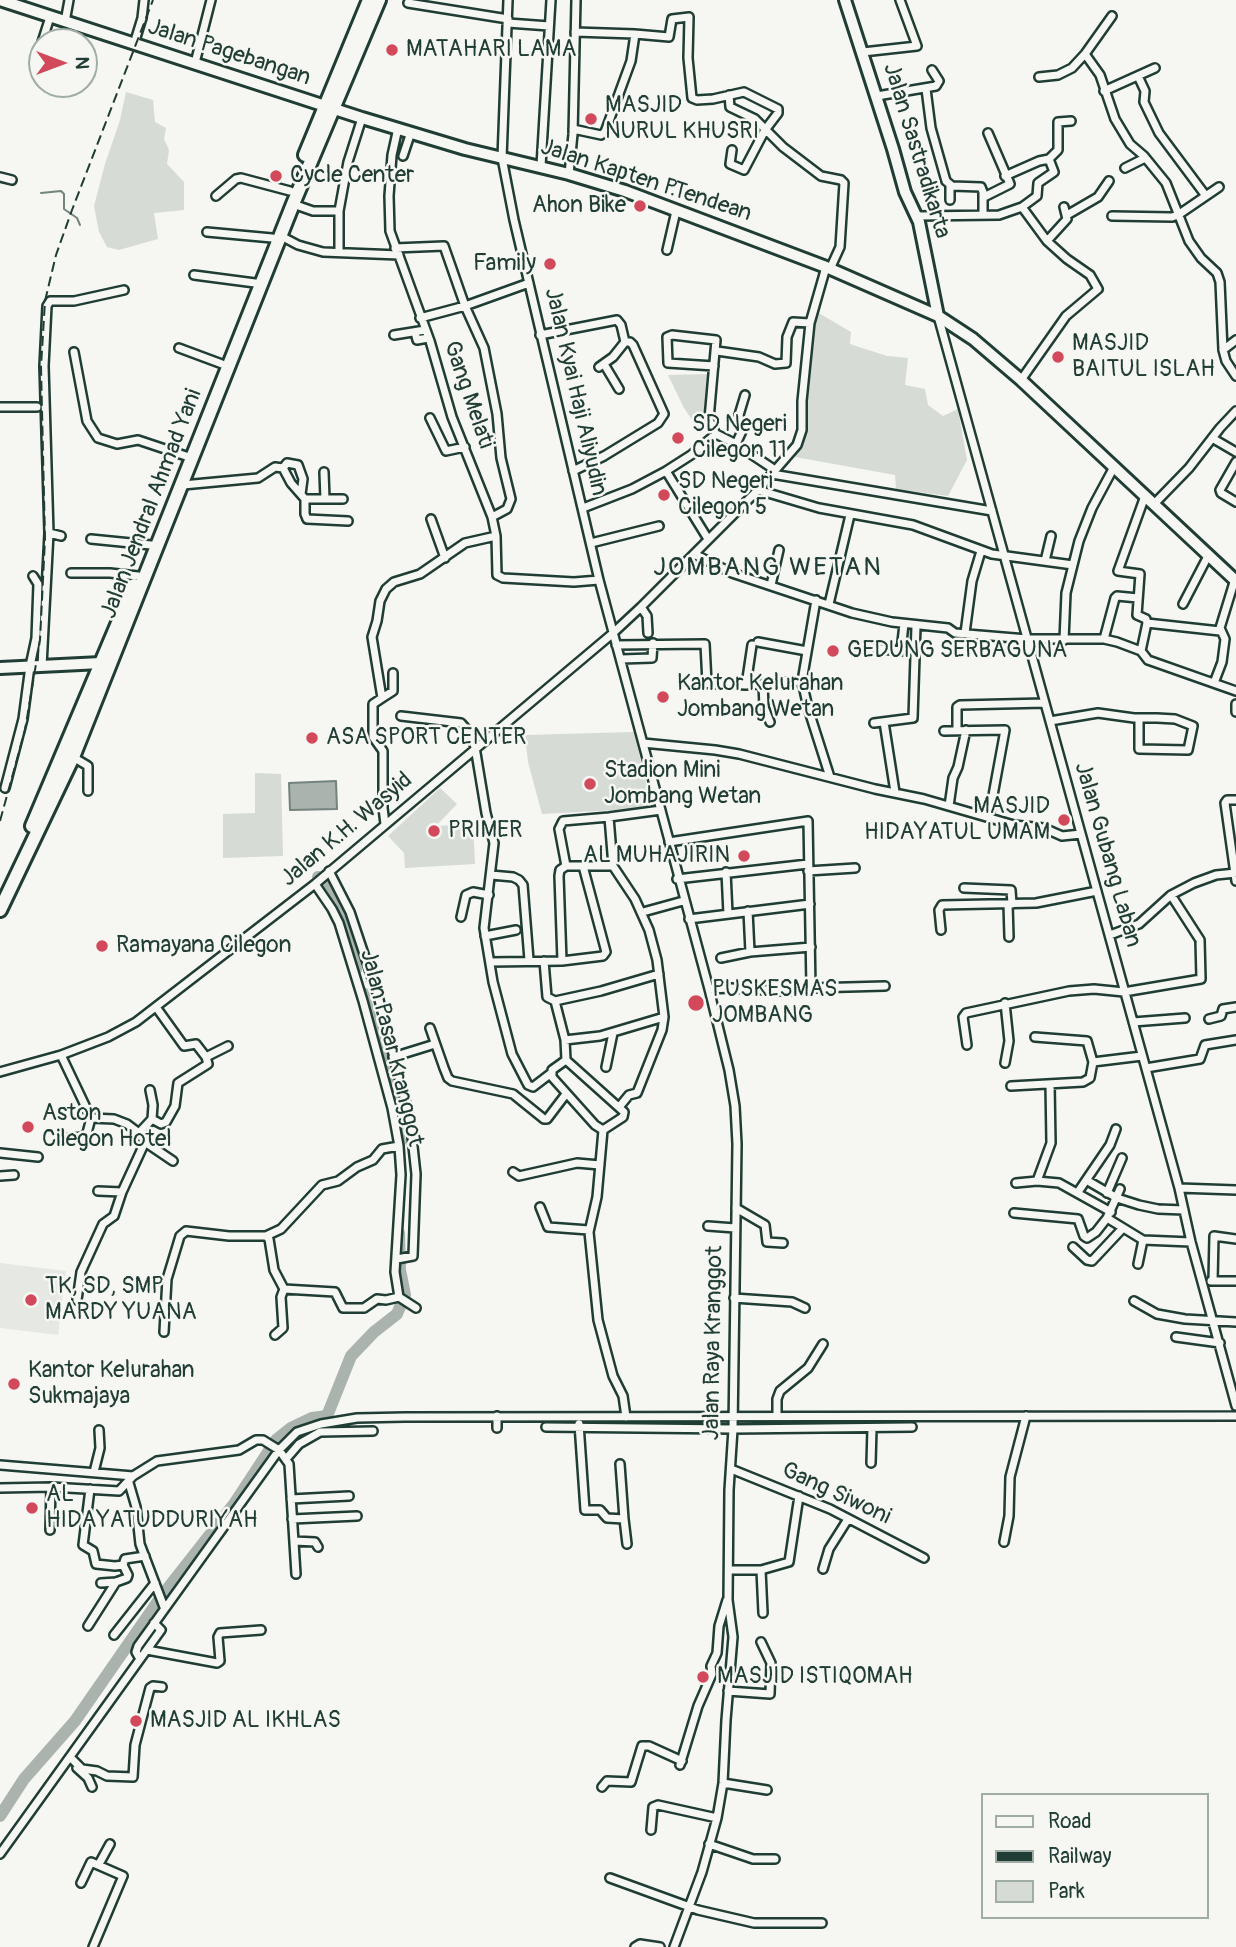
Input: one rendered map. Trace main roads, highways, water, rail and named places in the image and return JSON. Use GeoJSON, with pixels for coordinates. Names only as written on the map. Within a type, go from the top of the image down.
{"type":"FeatureCollection","features":[{"type":"Feature","properties":{"kind":"highway"},"geometry":{"type":"LineString","coordinates":[[329,107],[369,0]]}},
{"type":"Feature","properties":{"kind":"highway"},"geometry":{"type":"LineString","coordinates":[[329,107],[379,0]]}},
{"type":"Feature","properties":{"kind":"highway","name":"Jalan Jendral Ahmad Yani"},"geometry":{"type":"LineString","coordinates":[[0,892],[106,665],[183,485],[276,237],[329,107]]}},
{"type":"Feature","properties":{"kind":"highway","name":"Jalan Jendral Ahmad Yani"},"geometry":{"type":"LineString","coordinates":[[0,910],[73,757],[150,545],[276,237]]}},
{"type":"Feature","properties":{"kind":"waterway"},"geometry":{"type":"LineString","coordinates":[[41,193],[61,191],[64,194],[64,209],[77,218],[80,225]]}},
{"type":"Feature","properties":{"kind":"waterway"},"geometry":{"type":"LineString","coordinates":[[318,877],[339,907],[356,969]]}},
{"type":"Feature","properties":{"kind":"waterway"},"geometry":{"type":"LineString","coordinates":[[363,993],[393,1093],[400,1142]]}},
{"type":"Feature","properties":{"kind":"waterway"},"geometry":{"type":"LineString","coordinates":[[0,1816],[24,1779],[75,1721],[161,1597],[234,1504],[276,1440],[291,1428],[312,1418],[327,1416],[351,1356],[374,1332],[397,1314],[405,1295],[400,1270],[399,1233]]}},
{"type":"Feature","properties":{"kind":"railway"},"geometry":{"type":"LineString","coordinates":[[0,821],[25,730],[40,640],[45,539],[41,367],[45,301],[56,255],[72,210],[153,0]]}},
{"type":"Feature","properties":{"kind":"place","name":"MATAHARI LAMA"},"geometry":{"type":"Point","coordinates":[392,50]}},
{"type":"Feature","properties":{"kind":"place","name":"MASJID NURUL KHUSRI"},"geometry":{"type":"Point","coordinates":[591,119]}},
{"type":"Feature","properties":{"kind":"place","name":"Cycle Center"},"geometry":{"type":"Point","coordinates":[276,176]}},
{"type":"Feature","properties":{"kind":"place","name":"Ahon Bike"},"geometry":{"type":"Point","coordinates":[640,206]}},
{"type":"Feature","properties":{"kind":"place","name":"Family"},"geometry":{"type":"Point","coordinates":[550,264]}},
{"type":"Feature","properties":{"kind":"place","name":"MASJID BAITUL ISLAH"},"geometry":{"type":"Point","coordinates":[1058,357]}},
{"type":"Feature","properties":{"kind":"place","name":"SD Negeri Cilegon 11"},"geometry":{"type":"Point","coordinates":[678,438]}},
{"type":"Feature","properties":{"kind":"place","name":"SD Negeri Cilegon 5"},"geometry":{"type":"Point","coordinates":[664,495]}},
{"type":"Feature","properties":{"kind":"place","name":"GEDUNG SERBAGUNA"},"geometry":{"type":"Point","coordinates":[833,651]}},
{"type":"Feature","properties":{"kind":"place","name":"Kantor Kelurahan Jombang Wetan"},"geometry":{"type":"Point","coordinates":[663,697]}},
{"type":"Feature","properties":{"kind":"place","name":"ASA SPORT CENTER"},"geometry":{"type":"Point","coordinates":[312,738]}},
{"type":"Feature","properties":{"kind":"place","name":"Stadion Mini Jombang Wetan"},"geometry":{"type":"Point","coordinates":[590,784]}},
{"type":"Feature","properties":{"kind":"place","name":"MASJID HIDAYATUL UMAM"},"geometry":{"type":"Point","coordinates":[1064,820]}},
{"type":"Feature","properties":{"kind":"place","name":"PRIMER"},"geometry":{"type":"Point","coordinates":[434,831]}},
{"type":"Feature","properties":{"kind":"place","name":"AL MUHAJIRIN"},"geometry":{"type":"Point","coordinates":[744,856]}},
{"type":"Feature","properties":{"kind":"place","name":"Ramayana Cilegon"},"geometry":{"type":"Point","coordinates":[102,946]}},
{"type":"Feature","properties":{"kind":"place","name":"PUSKESMAS JOMBANG"},"geometry":{"type":"Point","coordinates":[696,1003]}},
{"type":"Feature","properties":{"kind":"place","name":"Aston Cilegon Hotel"},"geometry":{"type":"Point","coordinates":[28,1127]}},
{"type":"Feature","properties":{"kind":"place","name":"TK, SD, SMP MARDY YUANA"},"geometry":{"type":"Point","coordinates":[31,1300]}},
{"type":"Feature","properties":{"kind":"place","name":"Kantor Kelurahan Sukmajaya"},"geometry":{"type":"Point","coordinates":[14,1384]}},
{"type":"Feature","properties":{"kind":"place","name":"AL HIDAYATUDDURIYAH"},"geometry":{"type":"Point","coordinates":[32,1508]}},
{"type":"Feature","properties":{"kind":"place","name":"MASJID ISTIQOMAH"},"geometry":{"type":"Point","coordinates":[703,1677]}},
{"type":"Feature","properties":{"kind":"place","name":"MASJID AL IKHLAS"},"geometry":{"type":"Point","coordinates":[136,1721]}},
{"type":"Feature","properties":{"kind":"district","name":"JOMBANG WETAN"},"geometry":{"type":"Point","coordinates":[768,568]}}]}
